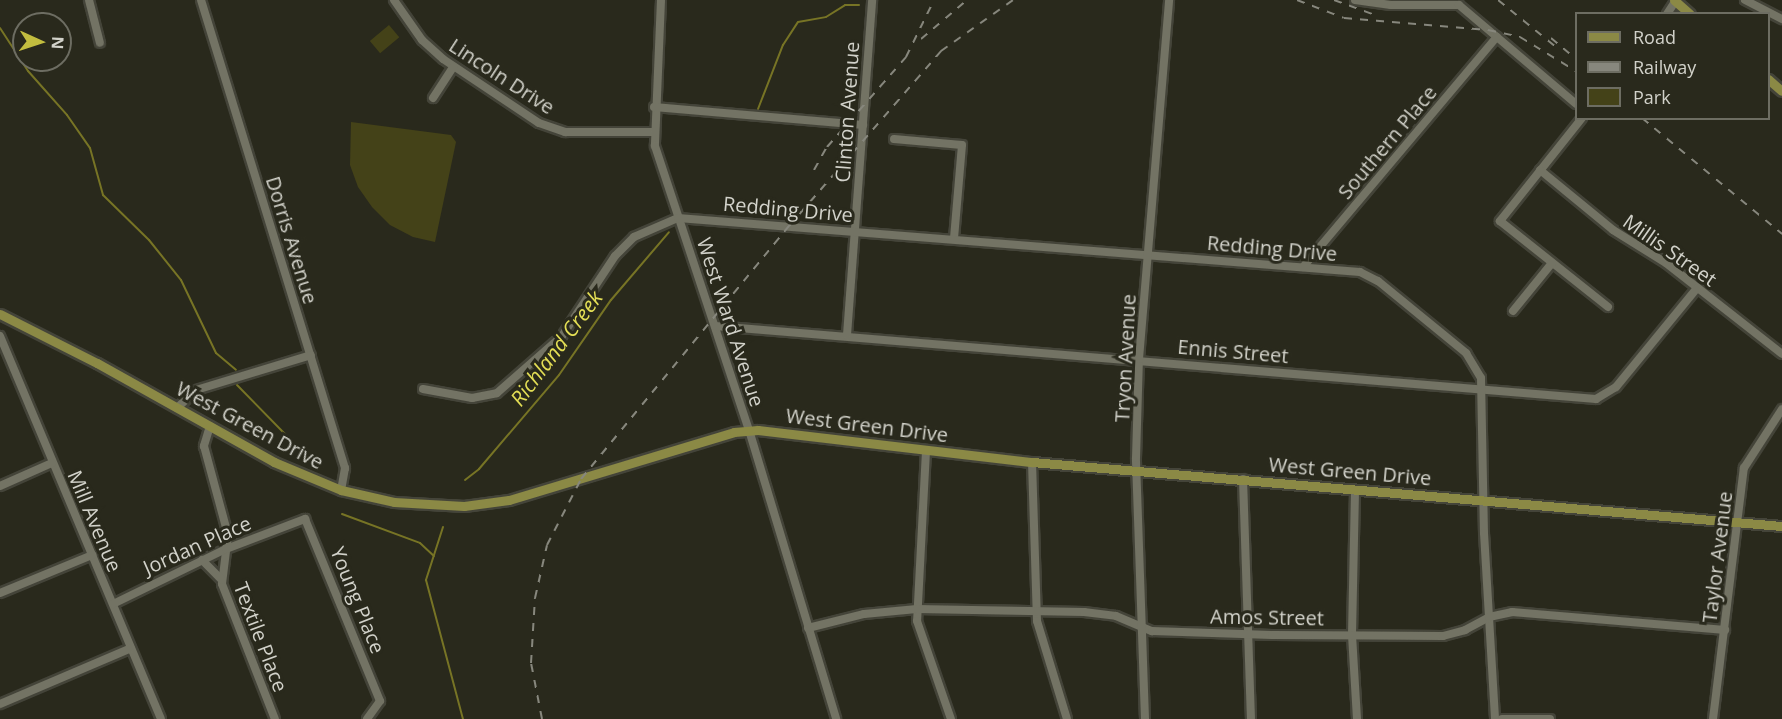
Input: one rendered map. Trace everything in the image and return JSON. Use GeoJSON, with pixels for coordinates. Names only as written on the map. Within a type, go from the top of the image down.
{"type":"FeatureCollection","features":[{"type":"Feature","properties":{"kind":"main road"},"geometry":{"type":"LineString","coordinates":[[1675,0],[1688,12]]}},
{"type":"Feature","properties":{"kind":"main road"},"geometry":{"type":"LineString","coordinates":[[1770,81],[1782,90]]}},
{"type":"Feature","properties":{"kind":"main road","name":"West Green Drive"},"geometry":{"type":"LineString","coordinates":[[0,314],[274,462],[341,490],[434,506],[509,500],[749,430],[1032,462],[1243,478],[1355,491],[1782,526]]}},
{"type":"Feature","properties":{"kind":"street"},"geometry":{"type":"LineString","coordinates":[[89,0],[100,43]]}},
{"type":"Feature","properties":{"kind":"street","name":"Dorris Avenue"},"geometry":{"type":"LineString","coordinates":[[201,0],[345,468],[341,490]]}},
{"type":"Feature","properties":{"kind":"street","name":"Lincoln Drive"},"geometry":{"type":"LineString","coordinates":[[394,0],[422,40],[453,67],[552,129],[653,132]]}},
{"type":"Feature","properties":{"kind":"street","name":"West Ward Avenue"},"geometry":{"type":"LineString","coordinates":[[661,0],[653,132],[678,218],[749,430],[836,719]]}},
{"type":"Feature","properties":{"kind":"street","name":"Clinton Avenue"},"geometry":{"type":"LineString","coordinates":[[847,335],[872,0]]}},
{"type":"Feature","properties":{"kind":"street","name":"Tryon Avenue"},"geometry":{"type":"LineString","coordinates":[[1145,719],[1144,626],[1137,471],[1139,359],[1169,0]]}},
{"type":"Feature","properties":{"kind":"street"},"geometry":{"type":"LineString","coordinates":[[1355,0],[1392,5],[1459,5],[1575,103]]}},
{"type":"Feature","properties":{"kind":"street"},"geometry":{"type":"LineString","coordinates":[[1745,0],[1768,12]]}},
{"type":"Feature","properties":{"kind":"street","name":"Southern Place"},"geometry":{"type":"LineString","coordinates":[[1303,267],[1497,37]]}},
{"type":"Feature","properties":{"kind":"street"},"geometry":{"type":"LineString","coordinates":[[433,98],[453,67]]}},
{"type":"Feature","properties":{"kind":"street"},"geometry":{"type":"LineString","coordinates":[[654,107],[863,124]]}},
{"type":"Feature","properties":{"kind":"street"},"geometry":{"type":"LineString","coordinates":[[1580,120],[1500,221],[1608,307]]}},
{"type":"Feature","properties":{"kind":"street"},"geometry":{"type":"LineString","coordinates":[[894,139],[962,145],[954,239]]}},
{"type":"Feature","properties":{"kind":"street","name":"Millis Street"},"geometry":{"type":"LineString","coordinates":[[1540,170],[1613,230],[1666,263],[1782,354]]}},
{"type":"Feature","properties":{"kind":"street"},"geometry":{"type":"LineString","coordinates":[[423,389],[472,398],[497,393],[562,336],[615,256],[634,237],[678,218]]}},
{"type":"Feature","properties":{"kind":"street","name":"Redding Drive"},"geometry":{"type":"LineString","coordinates":[[678,218],[1360,272],[1378,281],[1472,360],[1482,388],[1484,500],[1495,719]]}},
{"type":"Feature","properties":{"kind":"street"},"geometry":{"type":"LineString","coordinates":[[1513,311],[1552,263]]}},
{"type":"Feature","properties":{"kind":"street","name":"Ennis Street"},"geometry":{"type":"LineString","coordinates":[[715,326],[1603,398],[1697,288]]}},
{"type":"Feature","properties":{"kind":"street","name":"Mill Avenue"},"geometry":{"type":"LineString","coordinates":[[0,336],[161,719]]}},
{"type":"Feature","properties":{"kind":"street"},"geometry":{"type":"LineString","coordinates":[[177,408],[196,390],[311,355]]}},
{"type":"Feature","properties":{"kind":"street","name":"Taylor Avenue"},"geometry":{"type":"LineString","coordinates":[[1713,719],[1748,457],[1782,409]]}},
{"type":"Feature","properties":{"kind":"street","name":"Textile Place"},"geometry":{"type":"LineString","coordinates":[[210,426],[204,446],[228,535],[222,581],[275,719]]}},
{"type":"Feature","properties":{"kind":"street"},"geometry":{"type":"LineString","coordinates":[[926,451],[917,609],[921,641],[951,719]]}},
{"type":"Feature","properties":{"kind":"street"},"geometry":{"type":"LineString","coordinates":[[1032,462],[1039,612],[1037,621],[1067,719]]}},
{"type":"Feature","properties":{"kind":"street"},"geometry":{"type":"LineString","coordinates":[[0,486],[52,463]]}},
{"type":"Feature","properties":{"kind":"street"},"geometry":{"type":"LineString","coordinates":[[1243,478],[1250,634],[1251,719]]}},
{"type":"Feature","properties":{"kind":"street"},"geometry":{"type":"LineString","coordinates":[[1355,491],[1352,635],[1357,719]]}},
{"type":"Feature","properties":{"kind":"street","name":"Jordan Place"},"geometry":{"type":"LineString","coordinates":[[113,604],[202,560],[296,519]]}},
{"type":"Feature","properties":{"kind":"street","name":"Young Place"},"geometry":{"type":"LineString","coordinates":[[296,519],[305,519],[310,526],[380,703],[367,719]]}},
{"type":"Feature","properties":{"kind":"street"},"geometry":{"type":"LineString","coordinates":[[0,593],[92,555]]}},
{"type":"Feature","properties":{"kind":"street"},"geometry":{"type":"LineString","coordinates":[[202,560],[222,581]]}},
{"type":"Feature","properties":{"kind":"street","name":"Amos Street"},"geometry":{"type":"LineString","coordinates":[[808,628],[864,614],[917,609],[1116,616],[1152,631],[1250,634],[1443,636],[1465,630],[1489,617],[1536,614],[1725,630]]}},
{"type":"Feature","properties":{"kind":"street"},"geometry":{"type":"LineString","coordinates":[[0,704],[131,648]]}},
{"type":"Feature","properties":{"kind":"street"},"geometry":{"type":"LineString","coordinates":[[1502,719],[1550,719]]}},
{"type":"Feature","properties":{"kind":"green space"},"geometry":{"type":"Polygon","coordinates":[[[389,25],[399,37],[380,53],[370,41],[389,25]]]}},
{"type":"Feature","properties":{"kind":"green space"},"geometry":{"type":"Polygon","coordinates":[[[351,122],[451,135],[456,142],[435,242],[413,237],[390,225],[372,207],[358,187],[350,165],[351,122]]]}},
{"type":"Feature","properties":{"kind":"waterway","name":"Richland Creek"},"geometry":{"type":"LineString","coordinates":[[758,109],[783,45],[798,22],[826,17],[845,5],[859,5]]}},
{"type":"Feature","properties":{"kind":"waterway"},"geometry":{"type":"LineString","coordinates":[[0,28],[28,71],[67,115],[90,148],[103,195],[149,240],[181,280],[216,353],[236,370]]}},
{"type":"Feature","properties":{"kind":"waterway","name":"Richland Creek"},"geometry":{"type":"LineString","coordinates":[[465,480],[479,469],[559,375],[611,300],[669,232]]}},
{"type":"Feature","properties":{"kind":"waterway"},"geometry":{"type":"LineString","coordinates":[[237,385],[287,436]]}},
{"type":"Feature","properties":{"kind":"waterway"},"geometry":{"type":"LineString","coordinates":[[342,514],[420,543],[434,556]]}},
{"type":"Feature","properties":{"kind":"waterway","name":"Richland Creek"},"geometry":{"type":"LineString","coordinates":[[443,527],[426,580],[463,719]]}},
{"type":"Feature","properties":{"kind":"railway"},"geometry":{"type":"LineString","coordinates":[[814,170],[827,147],[906,57],[934,0]]}},
{"type":"Feature","properties":{"kind":"railway"},"geometry":{"type":"LineString","coordinates":[[921,39],[967,0]]}},
{"type":"Feature","properties":{"kind":"railway"},"geometry":{"type":"LineString","coordinates":[[542,719],[531,663],[535,598],[547,545],[581,479],[789,226],[941,51],[1013,0]]}},
{"type":"Feature","properties":{"kind":"railway"},"geometry":{"type":"LineString","coordinates":[[1297,0],[1344,18],[1488,30],[1520,37],[1575,70]]}},
{"type":"Feature","properties":{"kind":"railway"},"geometry":{"type":"LineString","coordinates":[[1334,0],[1375,15]]}},
{"type":"Feature","properties":{"kind":"railway"},"geometry":{"type":"LineString","coordinates":[[1498,0],[1556,47]]}},
{"type":"Feature","properties":{"kind":"railway"},"geometry":{"type":"LineString","coordinates":[[1551,38],[1575,58]]}},
{"type":"Feature","properties":{"kind":"railway"},"geometry":{"type":"LineString","coordinates":[[1644,120],[1782,234]]}}]}
